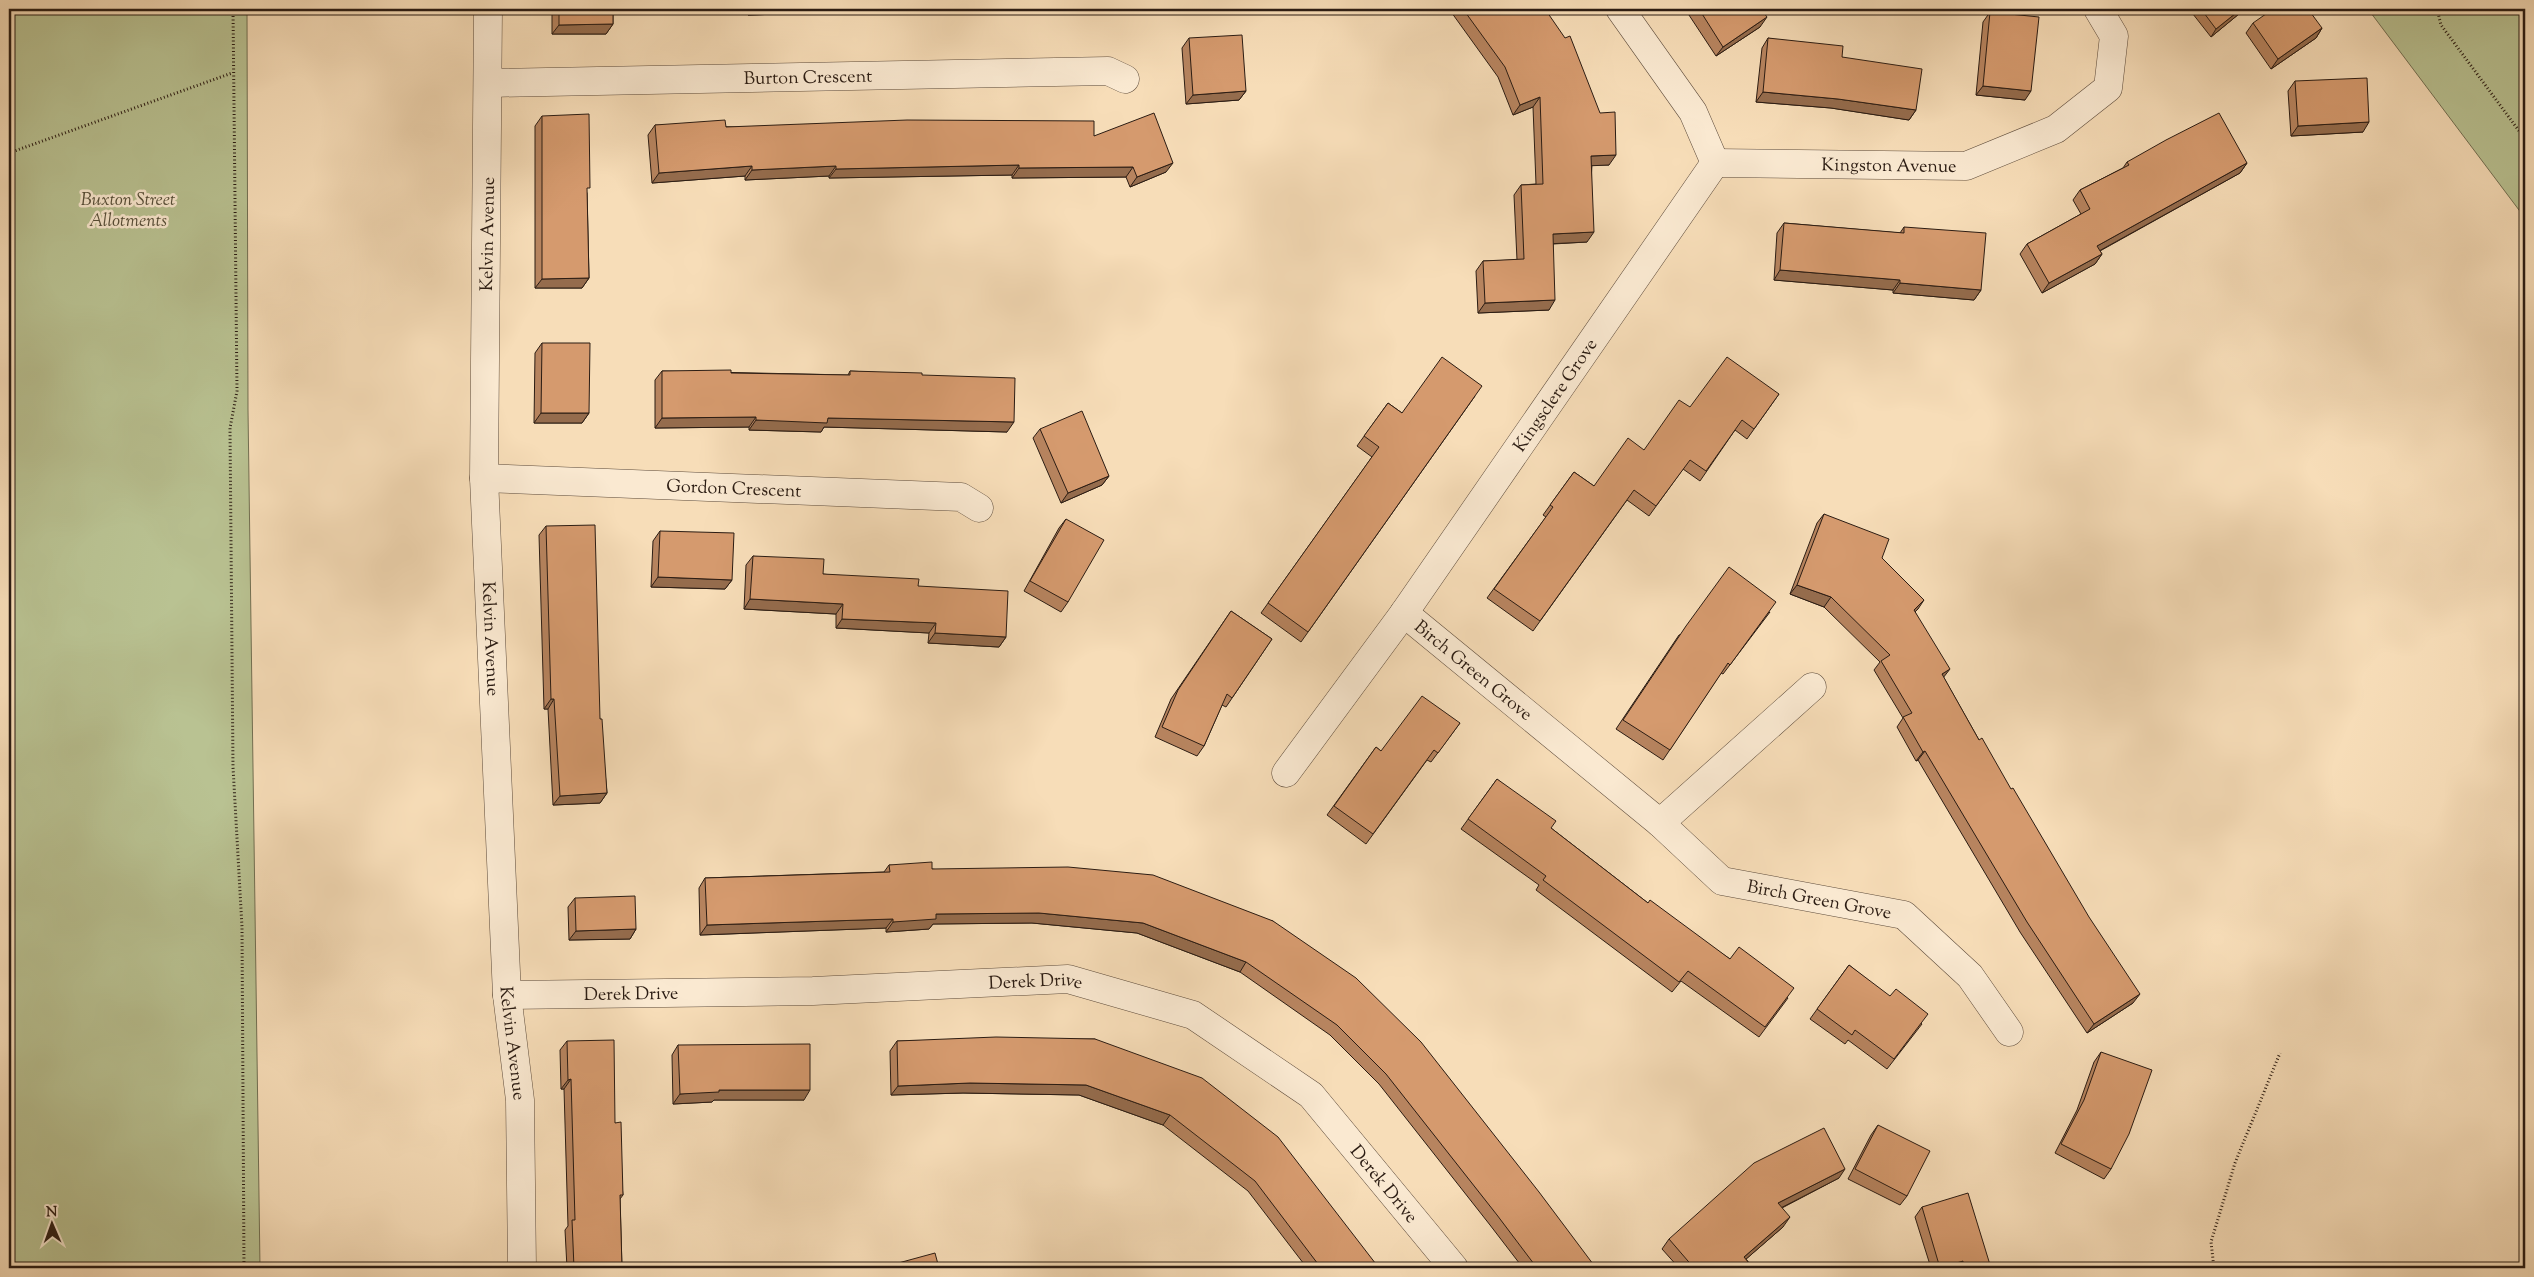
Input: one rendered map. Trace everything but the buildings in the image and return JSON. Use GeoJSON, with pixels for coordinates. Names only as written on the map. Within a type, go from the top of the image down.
{"type":"FeatureCollection","features":[{"type":"Feature","properties":{"kind":"street","name":"Kelvin Avenue"},"geometry":{"type":"LineString","coordinates":[[488,9],[489,82],[484,478],[507,994],[520,1100],[522,1268]]}},
{"type":"Feature","properties":{"kind":"street"},"geometry":{"type":"LineString","coordinates":[[1620,9],[1693,112],[1715,163]]}},
{"type":"Feature","properties":{"kind":"street","name":"Kingston Avenue"},"geometry":{"type":"LineString","coordinates":[[1715,163],[1966,166],[2056,129],[2108,88],[2114,36],[2098,9]]}},
{"type":"Feature","properties":{"kind":"street","name":"Burton Crescent"},"geometry":{"type":"LineString","coordinates":[[489,82],[1108,71],[1125,79]]}},
{"type":"Feature","properties":{"kind":"street","name":"Kingsclere Grove"},"geometry":{"type":"LineString","coordinates":[[1286,773],[1404,613],[1715,163]]}},
{"type":"Feature","properties":{"kind":"street","name":"Gordon Crescent"},"geometry":{"type":"LineString","coordinates":[[484,478],[960,497],[979,508]]}},
{"type":"Feature","properties":{"kind":"street","name":"Birch Green Grove"},"geometry":{"type":"LineString","coordinates":[[1404,613],[1660,823],[1722,881],[1904,915],[1970,976],[2009,1032]]}},
{"type":"Feature","properties":{"kind":"street"},"geometry":{"type":"LineString","coordinates":[[1660,823],[1812,687]]}},
{"type":"Feature","properties":{"kind":"street","name":"Derek Drive"},"geometry":{"type":"LineString","coordinates":[[507,994],[813,991],[1068,980],[1193,1015],[1311,1095],[1454,1268]]}},
{"type":"Feature","properties":{"kind":"path"},"geometry":{"type":"LineString","coordinates":[[233,9],[232,73],[237,391],[230,428],[233,747],[242,927],[244,1268]]}},
{"type":"Feature","properties":{"kind":"path"},"geometry":{"type":"LineString","coordinates":[[2437,9],[2441,25],[2525,139]]}},
{"type":"Feature","properties":{"kind":"path"},"geometry":{"type":"LineString","coordinates":[[9,153],[232,73]]}},
{"type":"Feature","properties":{"kind":"path"},"geometry":{"type":"LineString","coordinates":[[2214,1268],[2211,1242],[2235,1163],[2280,1053]]}},
{"type":"Feature","properties":{"kind":"green space","name":"Buxton Street Allotments"},"geometry":{"type":"Polygon","coordinates":[[[9,9],[247,9],[248,410],[260,1268],[9,1268],[9,9]]]}},
{"type":"Feature","properties":{"kind":"green space"},"geometry":{"type":"Polygon","coordinates":[[[2368,9],[2525,9],[2525,218],[2368,9]]]}}]}
